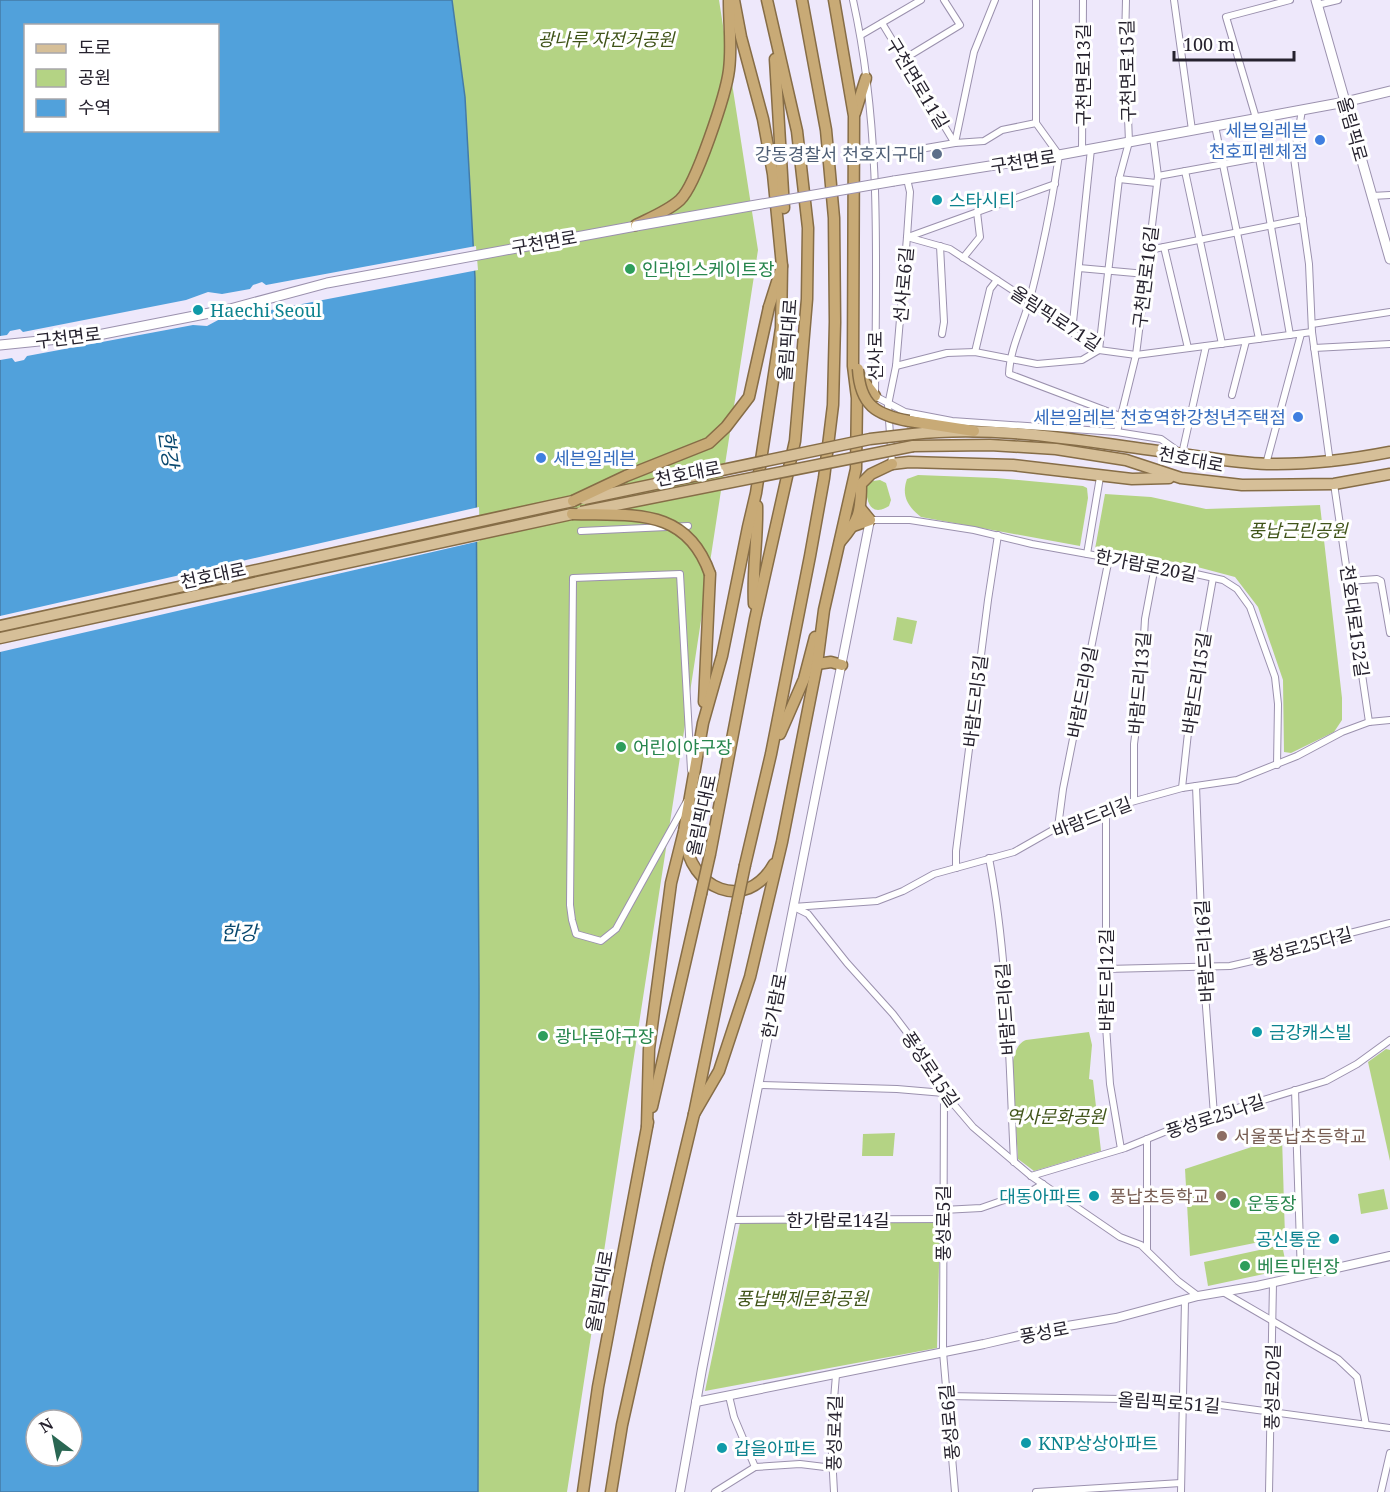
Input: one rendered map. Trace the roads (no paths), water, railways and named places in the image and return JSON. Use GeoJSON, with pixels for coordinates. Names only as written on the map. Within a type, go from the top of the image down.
{"type":"FeatureCollection","features":[{"type":"Feature","properties":{"kind":"highway"},"geometry":{"type":"LineString","coordinates":[[636,226],[680,199],[687,191],[700,164],[726,86],[730,52],[729,0]]}},
{"type":"Feature","properties":{"kind":"highway"},"geometry":{"type":"LineString","coordinates":[[647,1126],[649,1049],[671,883],[684,831],[704,723],[722,656],[756,494],[782,328],[782,261],[773,174],[763,118],[741,37],[734,0]]}},
{"type":"Feature","properties":{"kind":"highway","name":"올림픽대로"},"geometry":{"type":"LineString","coordinates":[[583,1492],[588,1444],[647,1126],[671,1032],[710,854],[754,619],[795,441],[807,299],[808,228],[797,130],[767,0]]}},
{"type":"Feature","properties":{"kind":"highway"},"geometry":{"type":"LineString","coordinates":[[611,1492],[624,1415],[694,1114],[745,865],[771,754],[824,478],[833,405],[834,218],[826,130],[802,0]]}},
{"type":"Feature","properties":{"kind":"highway"},"geometry":{"type":"LineString","coordinates":[[771,754],[804,679],[824,610],[856,469],[860,205],[854,172],[854,116],[834,0]]}},
{"type":"Feature","properties":{"kind":"highway"},"geometry":{"type":"LineString","coordinates":[[573,501],[626,476],[709,443],[726,427],[749,397],[782,261],[785,234],[772,26]]}},
{"type":"Feature","properties":{"kind":"highway"},"geometry":{"type":"LineString","coordinates":[[854,116],[866,78]]}},
{"type":"Feature","properties":{"kind":"highway"},"geometry":{"type":"LineString","coordinates":[[856,367],[875,396]]}},
{"type":"Feature","properties":{"kind":"highway"},"geometry":{"type":"LineString","coordinates":[[856,367],[861,392],[868,403],[889,417],[974,431]]}},
{"type":"Feature","properties":{"kind":"highway"},"geometry":{"type":"LineString","coordinates":[[861,484],[871,474],[892,464]]}},
{"type":"Feature","properties":{"kind":"highway"},"geometry":{"type":"LineString","coordinates":[[838,544],[853,526],[861,509],[861,484],[856,469]]}},
{"type":"Feature","properties":{"kind":"highway"},"geometry":{"type":"LineString","coordinates":[[754,619],[753,584],[758,532],[756,494]]}},
{"type":"Feature","properties":{"kind":"highway"},"geometry":{"type":"LineString","coordinates":[[853,526],[870,520],[861,509]]}},
{"type":"Feature","properties":{"kind":"highway"},"geometry":{"type":"LineString","coordinates":[[572,514],[654,518],[680,530],[694,542],[704,557],[710,574],[704,723]]}},
{"type":"Feature","properties":{"kind":"highway"},"geometry":{"type":"LineString","coordinates":[[694,1114],[719,1071],[750,977],[782,842],[817,664],[824,610]]}},
{"type":"Feature","properties":{"kind":"highway"},"geometry":{"type":"LineString","coordinates":[[817,664],[831,662],[842,665]]}},
{"type":"Feature","properties":{"kind":"highway"},"geometry":{"type":"LineString","coordinates":[[684,831],[688,858],[694,868],[709,883],[724,890],[742,890],[760,882],[774,865],[782,842]]}},
{"type":"Feature","properties":{"kind":"main road","name":"올림픽로"},"geometry":{"type":"LineString","coordinates":[[1316,3],[1390,259]]}},
{"type":"Feature","properties":{"kind":"main road","name":"구천면로"},"geometry":{"type":"LineString","coordinates":[[0,345],[98,335],[230,309],[327,283],[636,226],[1087,150],[1345,102],[1390,91]]}},
{"type":"Feature","properties":{"kind":"main road","name":"천호대로"},"geometry":{"type":"LineString","coordinates":[[0,638],[913,440],[974,431],[1059,438],[1266,464],[1330,463],[1390,452]]}},
{"type":"Feature","properties":{"kind":"main road","name":"천호대로"},"geometry":{"type":"LineString","coordinates":[[0,626],[870,439],[1056,450],[1126,460],[1181,478],[1242,485],[1334,484],[1390,474]]}},
{"type":"Feature","properties":{"kind":"main road"},"geometry":{"type":"LineString","coordinates":[[892,464],[909,462],[1013,465],[1100,477],[1181,478]]}},
{"type":"Feature","properties":{"kind":"street","name":"선사로"},"geometry":{"type":"LineString","coordinates":[[853,0],[861,35],[876,187],[875,396],[888,405],[905,412],[952,421],[1117,432],[1161,439],[1182,454]]}},
{"type":"Feature","properties":{"kind":"street"},"geometry":{"type":"LineString","coordinates":[[861,35],[921,0]]}},
{"type":"Feature","properties":{"kind":"street"},"geometry":{"type":"LineString","coordinates":[[904,59],[960,25],[944,0]]}},
{"type":"Feature","properties":{"kind":"street","name":"구천면로11길"},"geometry":{"type":"LineString","coordinates":[[955,143],[974,52],[995,0]]}},
{"type":"Feature","properties":{"kind":"street"},"geometry":{"type":"LineString","coordinates":[[1036,0],[1036,123],[1059,155],[1055,184],[1029,301],[1010,358],[1009,374],[1120,416]]}},
{"type":"Feature","properties":{"kind":"street","name":"구천면로13길"},"geometry":{"type":"LineString","coordinates":[[1083,0],[1087,150]]}},
{"type":"Feature","properties":{"kind":"street","name":"구천면로15길"},"geometry":{"type":"LineString","coordinates":[[1099,350],[1119,179],[1129,142],[1125,42],[1126,0]]}},
{"type":"Feature","properties":{"kind":"street"},"geometry":{"type":"LineString","coordinates":[[1174,0],[1192,130]]}},
{"type":"Feature","properties":{"kind":"street"},"geometry":{"type":"LineString","coordinates":[[1256,118],[1226,17],[1290,0]]}},
{"type":"Feature","properties":{"kind":"street"},"geometry":{"type":"LineString","coordinates":[[1316,3],[1338,0]]}},
{"type":"Feature","properties":{"kind":"street","name":"구천면로11길"},"geometry":{"type":"LineString","coordinates":[[882,23],[955,143]]}},
{"type":"Feature","properties":{"kind":"street"},"geometry":{"type":"LineString","coordinates":[[1302,110],[1294,158],[1309,264],[1312,332],[1330,463]]}},
{"type":"Feature","properties":{"kind":"street","name":"구천면로11길"},"geometry":{"type":"LineString","coordinates":[[874,157],[955,143],[984,141],[1002,130],[1036,123]]}},
{"type":"Feature","properties":{"kind":"street"},"geometry":{"type":"LineString","coordinates":[[1215,126],[1260,339]]}},
{"type":"Feature","properties":{"kind":"street","name":"구천면로16길"},"geometry":{"type":"LineString","coordinates":[[1117,432],[1136,355],[1149,250],[1157,180],[1153,137]]}},
{"type":"Feature","properties":{"kind":"street"},"geometry":{"type":"LineString","coordinates":[[1068,330],[1073,322],[1079,268],[1087,150]]}},
{"type":"Feature","properties":{"kind":"street"},"geometry":{"type":"LineString","coordinates":[[1119,179],[1157,180],[1185,171],[1295,151]]}},
{"type":"Feature","properties":{"kind":"street"},"geometry":{"type":"LineString","coordinates":[[1258,158],[1290,335]]}},
{"type":"Feature","properties":{"kind":"street"},"geometry":{"type":"LineString","coordinates":[[1185,171],[1222,344]]}},
{"type":"Feature","properties":{"kind":"street","name":"선사로6길"},"geometry":{"type":"LineString","coordinates":[[892,464],[888,405],[896,366],[907,237],[910,192],[907,179]]}},
{"type":"Feature","properties":{"kind":"street","name":"선사로6길"},"geometry":{"type":"LineString","coordinates":[[907,237],[1055,184]]}},
{"type":"Feature","properties":{"kind":"street"},"geometry":{"type":"LineString","coordinates":[[1372,196],[1390,195]]}},
{"type":"Feature","properties":{"kind":"street"},"geometry":{"type":"LineString","coordinates":[[963,258],[980,237],[977,212]]}},
{"type":"Feature","properties":{"kind":"street"},"geometry":{"type":"LineString","coordinates":[[1149,250],[1303,219]]}},
{"type":"Feature","properties":{"kind":"street","name":"올림픽로71길"},"geometry":{"type":"LineString","coordinates":[[907,237],[950,249],[1099,350],[1136,355],[1312,332]]}},
{"type":"Feature","properties":{"kind":"street"},"geometry":{"type":"LineString","coordinates":[[940,246],[944,322],[942,334]]}},
{"type":"Feature","properties":{"kind":"street"},"geometry":{"type":"LineString","coordinates":[[1164,247],[1188,348]]}},
{"type":"Feature","properties":{"kind":"street"},"geometry":{"type":"LineString","coordinates":[[1079,268],[1146,274]]}},
{"type":"Feature","properties":{"kind":"street","name":"올림픽로71길"},"geometry":{"type":"LineString","coordinates":[[975,352],[990,289],[997,280]]}},
{"type":"Feature","properties":{"kind":"street"},"geometry":{"type":"LineString","coordinates":[[1312,324],[1390,312]]}},
{"type":"Feature","properties":{"kind":"street"},"geometry":{"type":"LineString","coordinates":[[1266,464],[1300,334]]}},
{"type":"Feature","properties":{"kind":"street"},"geometry":{"type":"LineString","coordinates":[[1232,394],[1246,341]]}},
{"type":"Feature","properties":{"kind":"street"},"geometry":{"type":"LineString","coordinates":[[1314,348],[1390,344]]}},
{"type":"Feature","properties":{"kind":"street"},"geometry":{"type":"LineString","coordinates":[[1182,454],[1206,346]]}},
{"type":"Feature","properties":{"kind":"street"},"geometry":{"type":"LineString","coordinates":[[896,366],[948,353],[975,352],[1037,364],[1082,360],[1099,350]]}},
{"type":"Feature","properties":{"kind":"street"},"geometry":{"type":"LineString","coordinates":[[1087,554],[1100,477]]}},
{"type":"Feature","properties":{"kind":"street","name":"천호대로152길"},"geometry":{"type":"LineString","coordinates":[[1334,484],[1370,722]]}},
{"type":"Feature","properties":{"kind":"street","name":"한가람로20길"},"geometry":{"type":"LineString","coordinates":[[870,520],[910,520],[998,535],[1032,544],[1223,580],[1237,589],[1250,607],[1275,677],[1278,704],[1277,765]]}},
{"type":"Feature","properties":{"kind":"street","name":"한가람로"},"geometry":{"type":"LineString","coordinates":[[680,1492],[870,520]]}},
{"type":"Feature","properties":{"kind":"street"},"geometry":{"type":"LineString","coordinates":[[581,531],[688,526]]}},
{"type":"Feature","properties":{"kind":"street","name":"바람드리5길"},"geometry":{"type":"LineString","coordinates":[[956,868],[956,851],[972,720],[998,535]]}},
{"type":"Feature","properties":{"kind":"street","name":"바람드리9길"},"geometry":{"type":"LineString","coordinates":[[1058,827],[1063,789],[1108,558]]}},
{"type":"Feature","properties":{"kind":"street","name":"바람드리13길"},"geometry":{"type":"LineString","coordinates":[[1134,800],[1134,744],[1141,689],[1145,619],[1155,566]]}},
{"type":"Feature","properties":{"kind":"street"},"geometry":{"type":"LineString","coordinates":[[681,574],[691,791],[616,929],[601,941],[576,934],[570,905],[573,578],[681,574]]}},
{"type":"Feature","properties":{"kind":"street","name":"바람드리15길"},"geometry":{"type":"LineString","coordinates":[[1182,788],[1192,696],[1213,578]]}},
{"type":"Feature","properties":{"kind":"street"},"geometry":{"type":"LineString","coordinates":[[1349,581],[1377,579],[1381,581],[1390,633]]}},
{"type":"Feature","properties":{"kind":"street","name":"바람드리길"},"geometry":{"type":"LineString","coordinates":[[793,907],[877,901],[903,891],[934,874],[1014,852],[1058,827],[1106,809],[1182,788],[1237,780],[1277,765],[1342,732],[1370,722],[1390,720]]}},
{"type":"Feature","properties":{"kind":"street","name":"바람드리16길"},"geometry":{"type":"LineString","coordinates":[[1196,786],[1203,966],[1214,1115]]}},
{"type":"Feature","properties":{"kind":"street","name":"바람드리12길"},"geometry":{"type":"LineString","coordinates":[[1106,809],[1106,1026],[1110,1084],[1121,1149]]}},
{"type":"Feature","properties":{"kind":"street","name":"바람드리6길"},"geometry":{"type":"LineString","coordinates":[[989,858],[996,898],[1006,1011],[1014,1162]]}},
{"type":"Feature","properties":{"kind":"street","name":"풍성로15길"},"geometry":{"type":"LineString","coordinates":[[793,907],[808,914],[847,963],[893,1014],[924,1055],[944,1093],[974,1127],[1031,1176],[1120,1237],[1141,1245],[1178,1281],[1198,1296]]}},
{"type":"Feature","properties":{"kind":"street","name":"풍성로25다길"},"geometry":{"type":"LineString","coordinates":[[1106,969],[1230,966],[1309,948],[1350,933],[1390,923]]}},
{"type":"Feature","properties":{"kind":"street","name":"풍성로25나길"},"geometry":{"type":"LineString","coordinates":[[1031,1176],[1121,1149],[1184,1124],[1326,1081],[1358,1064],[1390,1040]]}},
{"type":"Feature","properties":{"kind":"street"},"geometry":{"type":"LineString","coordinates":[[758,1085],[897,1089],[944,1093]]}},
{"type":"Feature","properties":{"kind":"street"},"geometry":{"type":"LineString","coordinates":[[1295,1090],[1300,1276]]}},
{"type":"Feature","properties":{"kind":"street","name":"풍성로5길"},"geometry":{"type":"LineString","coordinates":[[943,1352],[944,1093]]}},
{"type":"Feature","properties":{"kind":"street"},"geometry":{"type":"LineString","coordinates":[[1147,1139],[1147,1250]]}},
{"type":"Feature","properties":{"kind":"street"},"geometry":{"type":"LineString","coordinates":[[943,1210],[981,1208],[1033,1191],[1043,1184]]}},
{"type":"Feature","properties":{"kind":"street","name":"한가람로14길"},"geometry":{"type":"LineString","coordinates":[[732,1220],[944,1219]]}},
{"type":"Feature","properties":{"kind":"street","name":"풍성로"},"geometry":{"type":"LineString","coordinates":[[696,1402],[836,1375],[1049,1329],[1116,1318],[1198,1296],[1273,1283],[1390,1256]]}},
{"type":"Feature","properties":{"kind":"street","name":"풍성로20길"},"geometry":{"type":"LineString","coordinates":[[1269,1492],[1273,1283]]}},
{"type":"Feature","properties":{"kind":"street"},"geometry":{"type":"LineString","coordinates":[[1223,1292],[1338,1359],[1357,1377],[1366,1425]]}},
{"type":"Feature","properties":{"kind":"street"},"geometry":{"type":"LineString","coordinates":[[1181,1492],[1185,1300]]}},
{"type":"Feature","properties":{"kind":"street","name":"풍성로6길"},"geometry":{"type":"LineString","coordinates":[[943,1352],[955,1492]]}},
{"type":"Feature","properties":{"kind":"street","name":"풍성로4길"},"geometry":{"type":"LineString","coordinates":[[834,1492],[831,1436],[836,1375]]}},
{"type":"Feature","properties":{"kind":"street"},"geometry":{"type":"LineString","coordinates":[[729,1396],[734,1417],[755,1467]]}},
{"type":"Feature","properties":{"kind":"street","name":"올림픽로51길"},"geometry":{"type":"LineString","coordinates":[[946,1396],[1183,1400],[1390,1428]]}},
{"type":"Feature","properties":{"kind":"street"},"geometry":{"type":"LineString","coordinates":[[1381,1492],[1390,1453]]}},
{"type":"Feature","properties":{"kind":"street"},"geometry":{"type":"LineString","coordinates":[[715,1492],[755,1467],[800,1464],[833,1468]]}},
{"type":"Feature","properties":{"kind":"street"},"geometry":{"type":"LineString","coordinates":[[1036,1492],[1181,1483]]}},
{"type":"Feature","properties":{"kind":"water","name":"한강"},"geometry":{"type":"Polygon","coordinates":[[[0,0],[452,0],[465,97],[475,278],[479,990],[478,1492],[0,1492],[0,0]]]}},
{"type":"Feature","properties":{"kind":"place","name":"세븐일레븐 천호피렌체점"},"geometry":{"type":"Point","coordinates":[1320,140]}},
{"type":"Feature","properties":{"kind":"place","name":"강동경찰서 천호지구대"},"geometry":{"type":"Point","coordinates":[937,154]}},
{"type":"Feature","properties":{"kind":"place","name":"스타시티"},"geometry":{"type":"Point","coordinates":[937,200]}},
{"type":"Feature","properties":{"kind":"place","name":"인라인스케이트장"},"geometry":{"type":"Point","coordinates":[630,269]}},
{"type":"Feature","properties":{"kind":"place","name":"Haechi Seoul"},"geometry":{"type":"Point","coordinates":[198,310]}},
{"type":"Feature","properties":{"kind":"place","name":"세븐일레븐 천호역한강청년주택점"},"geometry":{"type":"Point","coordinates":[1298,417]}},
{"type":"Feature","properties":{"kind":"place","name":"세븐일레븐"},"geometry":{"type":"Point","coordinates":[541,458]}},
{"type":"Feature","properties":{"kind":"place","name":"어린이야구장"},"geometry":{"type":"Point","coordinates":[621,747]}},
{"type":"Feature","properties":{"kind":"place","name":"금강캐스빌"},"geometry":{"type":"Point","coordinates":[1257,1032]}},
{"type":"Feature","properties":{"kind":"place","name":"광나루야구장"},"geometry":{"type":"Point","coordinates":[543,1036]}},
{"type":"Feature","properties":{"kind":"place","name":"서울풍납초등학교"},"geometry":{"type":"Point","coordinates":[1222,1136]}},
{"type":"Feature","properties":{"kind":"place","name":"대동아파트"},"geometry":{"type":"Point","coordinates":[1094,1196]}},
{"type":"Feature","properties":{"kind":"place","name":"풍납초등학교"},"geometry":{"type":"Point","coordinates":[1221,1196]}},
{"type":"Feature","properties":{"kind":"place","name":"운동장"},"geometry":{"type":"Point","coordinates":[1235,1203]}},
{"type":"Feature","properties":{"kind":"place","name":"공신통운"},"geometry":{"type":"Point","coordinates":[1334,1239]}},
{"type":"Feature","properties":{"kind":"place","name":"베트민턴장"},"geometry":{"type":"Point","coordinates":[1245,1266]}},
{"type":"Feature","properties":{"kind":"place","name":"KNP상상아파트"},"geometry":{"type":"Point","coordinates":[1026,1443]}},
{"type":"Feature","properties":{"kind":"place","name":"갑을아파트"},"geometry":{"type":"Point","coordinates":[722,1448]}},
{"type":"Feature","properties":{"kind":"park label","name":"광나루 자전거공원"},"geometry":{"type":"Point","coordinates":[606,39]}},
{"type":"Feature","properties":{"kind":"park label","name":"풍납근린공원"},"geometry":{"type":"Point","coordinates":[1298,530]}},
{"type":"Feature","properties":{"kind":"park label","name":"역사문화공원"},"geometry":{"type":"Point","coordinates":[1056,1116]}},
{"type":"Feature","properties":{"kind":"park label","name":"풍납백제문화공원"},"geometry":{"type":"Point","coordinates":[802,1298]}}]}
